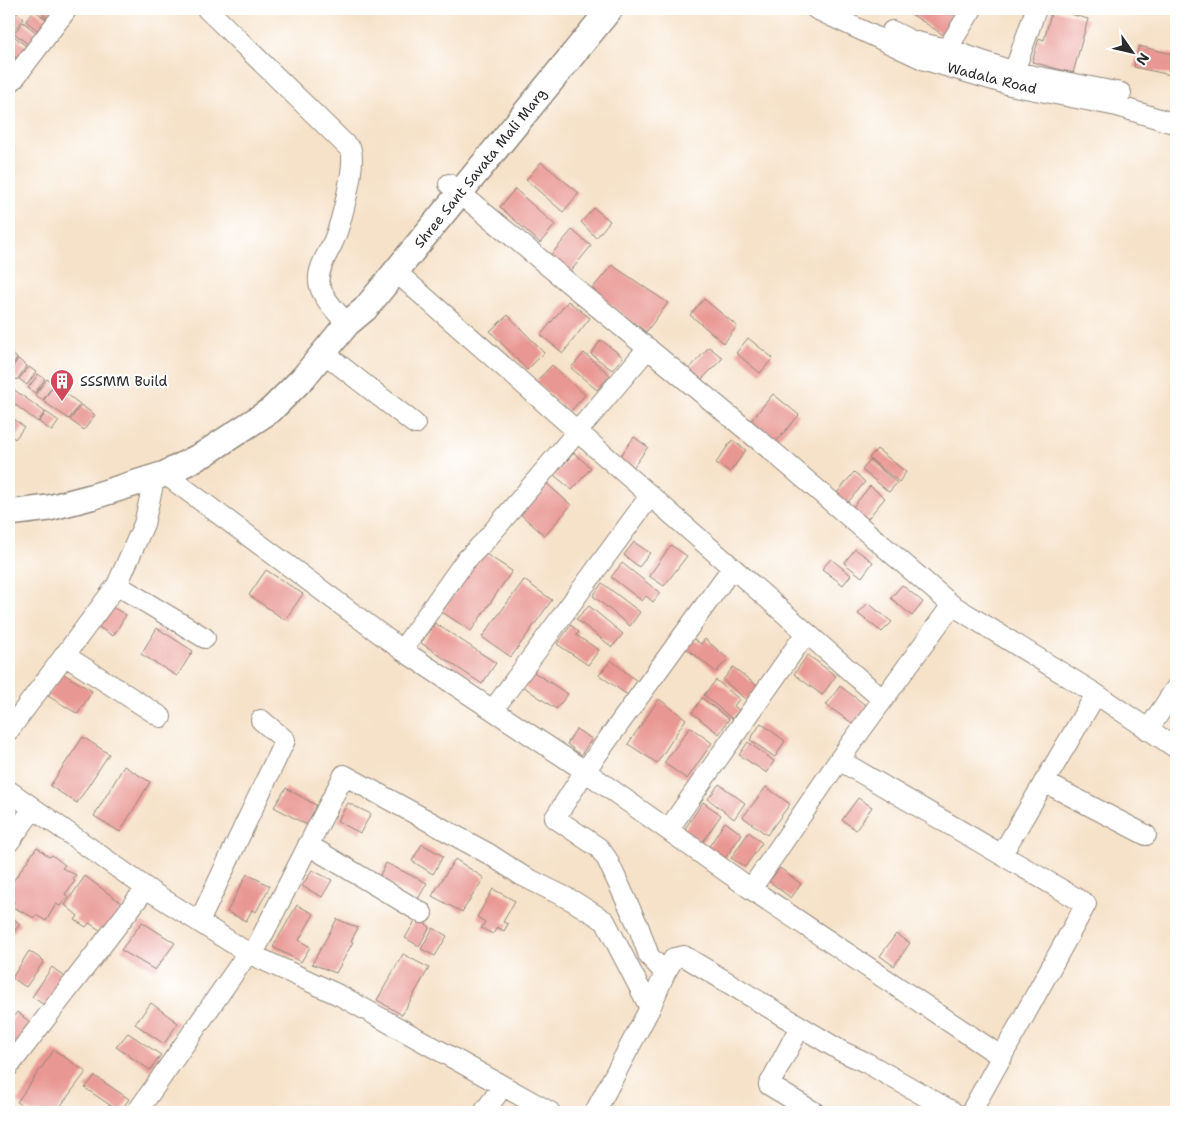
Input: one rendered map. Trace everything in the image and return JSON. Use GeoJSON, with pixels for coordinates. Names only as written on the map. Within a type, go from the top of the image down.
{"type":"FeatureCollection","features":[{"type":"Feature","properties":{"kind":"main road","name":"Shree Sant Savata Mali Marg"},"geometry":{"type":"LineString","coordinates":[[346,324],[366,309],[396,272],[588,9]]}},
{"type":"Feature","properties":{"kind":"main road","name":"Shree Sant Savata Mali Marg"},"geometry":{"type":"LineString","coordinates":[[9,513],[49,508],[160,475],[219,445],[271,410],[304,378],[324,353],[346,324],[356,302],[610,9]]}},
{"type":"Feature","properties":{"kind":"street"},"geometry":{"type":"LineString","coordinates":[[13,80],[67,9]]}},
{"type":"Feature","properties":{"kind":"street"},"geometry":{"type":"LineString","coordinates":[[207,9],[351,150],[353,161],[344,209],[335,238],[321,268],[319,282],[325,297],[346,324]]}},
{"type":"Feature","properties":{"kind":"street","name":"Wadala Road"},"geometry":{"type":"LineString","coordinates":[[816,9],[925,60],[1010,85],[1118,106],[1176,124]]}},
{"type":"Feature","properties":{"kind":"street","name":"Wadala Road"},"geometry":{"type":"LineString","coordinates":[[848,9],[912,41],[947,49],[1014,72],[1117,92],[1176,110]]}},
{"type":"Feature","properties":{"kind":"street"},"geometry":{"type":"LineString","coordinates":[[947,49],[972,9]]}},
{"type":"Feature","properties":{"kind":"street"},"geometry":{"type":"LineString","coordinates":[[1014,72],[1036,9]]}},
{"type":"Feature","properties":{"kind":"street"},"geometry":{"type":"LineString","coordinates":[[455,189],[556,275],[648,348],[952,604],[1096,694],[1176,748]]}},
{"type":"Feature","properties":{"kind":"street"},"geometry":{"type":"LineString","coordinates":[[396,272],[883,700]]}},
{"type":"Feature","properties":{"kind":"street"},"geometry":{"type":"LineString","coordinates":[[402,650],[465,561],[484,542],[648,348]]}},
{"type":"Feature","properties":{"kind":"street"},"geometry":{"type":"LineString","coordinates":[[324,353],[414,424]]}},
{"type":"Feature","properties":{"kind":"street"},"geometry":{"type":"LineString","coordinates":[[9,730],[117,584],[144,524],[160,475],[402,650],[585,771],[751,889],[1002,1057]]}},
{"type":"Feature","properties":{"kind":"street"},"geometry":{"type":"LineString","coordinates":[[493,710],[650,496]]}},
{"type":"Feature","properties":{"kind":"street"},"geometry":{"type":"LineString","coordinates":[[665,973],[649,956],[639,928],[607,860],[599,848],[555,818],[585,771],[732,568]]}},
{"type":"Feature","properties":{"kind":"street"},"geometry":{"type":"LineString","coordinates":[[117,584],[205,638]]}},
{"type":"Feature","properties":{"kind":"street"},"geometry":{"type":"LineString","coordinates":[[751,889],[839,760],[952,604]]}},
{"type":"Feature","properties":{"kind":"street"},"geometry":{"type":"LineString","coordinates":[[668,830],[806,633]]}},
{"type":"Feature","properties":{"kind":"street"},"geometry":{"type":"LineString","coordinates":[[64,655],[160,717]]}},
{"type":"Feature","properties":{"kind":"street"},"geometry":{"type":"LineString","coordinates":[[1148,730],[1176,688]]}},
{"type":"Feature","properties":{"kind":"street"},"geometry":{"type":"LineString","coordinates":[[1002,854],[1096,694]]}},
{"type":"Feature","properties":{"kind":"street"},"geometry":{"type":"LineString","coordinates":[[200,922],[285,740],[261,720]]}},
{"type":"Feature","properties":{"kind":"street"},"geometry":{"type":"LineString","coordinates":[[839,760],[1086,904],[971,1112]]}},
{"type":"Feature","properties":{"kind":"street"},"geometry":{"type":"LineString","coordinates":[[137,1112],[250,955],[344,775],[489,854],[522,875],[573,900],[605,921],[650,1008]]}},
{"type":"Feature","properties":{"kind":"street"},"geometry":{"type":"LineString","coordinates":[[1044,782],[1146,835]]}},
{"type":"Feature","properties":{"kind":"street"},"geometry":{"type":"LineString","coordinates":[[9,791],[146,888],[250,955],[341,996],[550,1112]]}},
{"type":"Feature","properties":{"kind":"street"},"geometry":{"type":"LineString","coordinates":[[9,842],[33,809]]}},
{"type":"Feature","properties":{"kind":"street"},"geometry":{"type":"LineString","coordinates":[[308,845],[422,913]]}},
{"type":"Feature","properties":{"kind":"street"},"geometry":{"type":"LineString","coordinates":[[9,1066],[146,888]]}},
{"type":"Feature","properties":{"kind":"street"},"geometry":{"type":"LineString","coordinates":[[595,1112],[650,1008],[665,973],[674,958],[684,956],[800,1027],[953,1112]]}},
{"type":"Feature","properties":{"kind":"street"},"geometry":{"type":"LineString","coordinates":[[800,1027],[769,1085],[814,1112]]}},
{"type":"Feature","properties":{"kind":"street"},"geometry":{"type":"LineString","coordinates":[[484,1112],[503,1086]]}},
{"type":"Feature","properties":{"kind":"building"},"geometry":{"type":"Polygon","coordinates":[[[9,9],[15,12],[9,19],[9,9]]]}},
{"type":"Feature","properties":{"kind":"building"},"geometry":{"type":"Polygon","coordinates":[[[45,9],[54,9],[58,12],[51,20],[41,13],[45,9]]]}},
{"type":"Feature","properties":{"kind":"building"},"geometry":{"type":"Polygon","coordinates":[[[906,9],[963,9],[945,36],[906,9]]]}},
{"type":"Feature","properties":{"kind":"building"},"geometry":{"type":"Polygon","coordinates":[[[1052,9],[1088,19],[1073,73],[1032,62],[1039,38],[1044,40],[1052,9]]]}},
{"type":"Feature","properties":{"kind":"building"},"geometry":{"type":"Polygon","coordinates":[[[34,10],[53,24],[44,36],[26,21],[34,10]]]}},
{"type":"Feature","properties":{"kind":"building"},"geometry":{"type":"Polygon","coordinates":[[[16,12],[24,19],[12,32],[9,29],[9,21],[16,12]]]}},
{"type":"Feature","properties":{"kind":"building"},"geometry":{"type":"Polygon","coordinates":[[[23,22],[38,34],[29,45],[14,33],[23,22]]]}},
{"type":"Feature","properties":{"kind":"building"},"geometry":{"type":"Polygon","coordinates":[[[9,32],[27,47],[18,59],[9,52],[9,32]]]}},
{"type":"Feature","properties":{"kind":"building"},"geometry":{"type":"Polygon","coordinates":[[[1139,46],[1176,55],[1175,76],[1134,67],[1139,46]]]}},
{"type":"Feature","properties":{"kind":"building"},"geometry":{"type":"Polygon","coordinates":[[[9,53],[23,64],[15,74],[9,69],[9,53]]]}},
{"type":"Feature","properties":{"kind":"building"},"geometry":{"type":"Polygon","coordinates":[[[9,145],[15,150],[9,157],[9,145]]]}},
{"type":"Feature","properties":{"kind":"building"},"geometry":{"type":"Polygon","coordinates":[[[541,162],[579,193],[563,212],[526,180],[541,162]]]}},
{"type":"Feature","properties":{"kind":"building"},"geometry":{"type":"Polygon","coordinates":[[[515,189],[555,225],[540,243],[500,207],[515,189]]]}},
{"type":"Feature","properties":{"kind":"building"},"geometry":{"type":"Polygon","coordinates":[[[594,208],[610,221],[596,238],[581,222],[594,208]]]}},
{"type":"Feature","properties":{"kind":"building"},"geometry":{"type":"Polygon","coordinates":[[[572,230],[591,246],[570,272],[550,256],[572,230]]]}},
{"type":"Feature","properties":{"kind":"building"},"geometry":{"type":"Polygon","coordinates":[[[612,265],[668,303],[646,332],[591,290],[612,265]]]}},
{"type":"Feature","properties":{"kind":"building"},"geometry":{"type":"Polygon","coordinates":[[[704,299],[737,326],[724,343],[690,315],[704,299]]]}},
{"type":"Feature","properties":{"kind":"building"},"geometry":{"type":"Polygon","coordinates":[[[568,301],[590,318],[563,353],[541,335],[568,301]]]}},
{"type":"Feature","properties":{"kind":"building"},"geometry":{"type":"Polygon","coordinates":[[[508,315],[544,353],[527,370],[490,331],[508,315]]]}},
{"type":"Feature","properties":{"kind":"building"},"geometry":{"type":"Polygon","coordinates":[[[748,338],[773,358],[760,373],[736,353],[748,338]]]}},
{"type":"Feature","properties":{"kind":"building"},"geometry":{"type":"Polygon","coordinates":[[[601,340],[623,357],[612,370],[591,354],[601,340]]]}},
{"type":"Feature","properties":{"kind":"building"},"geometry":{"type":"Polygon","coordinates":[[[709,347],[723,358],[700,381],[688,370],[709,347]]]}},
{"type":"Feature","properties":{"kind":"building"},"geometry":{"type":"Polygon","coordinates":[[[9,352],[17,358],[9,370],[9,352]]]}},
{"type":"Feature","properties":{"kind":"building"},"geometry":{"type":"Polygon","coordinates":[[[584,353],[610,375],[597,390],[571,368],[584,353]]]}},
{"type":"Feature","properties":{"kind":"building"},"geometry":{"type":"Polygon","coordinates":[[[18,359],[27,366],[17,380],[9,372],[18,359]]]}},
{"type":"Feature","properties":{"kind":"building"},"geometry":{"type":"Polygon","coordinates":[[[552,365],[585,395],[570,412],[536,382],[552,365]]]}},
{"type":"Feature","properties":{"kind":"building"},"geometry":{"type":"Polygon","coordinates":[[[29,367],[36,372],[27,385],[19,379],[29,367]]]}},
{"type":"Feature","properties":{"kind":"building","name":"SSSMM Build"},"geometry":{"type":"Polygon","coordinates":[[[38,374],[45,379],[35,393],[28,388],[38,374]]]}},
{"type":"Feature","properties":{"kind":"building","name":"SSSMM Build"},"geometry":{"type":"Polygon","coordinates":[[[47,379],[54,384],[43,400],[35,395],[47,379]]]}},
{"type":"Feature","properties":{"kind":"building","name":"SSSMM Build"},"geometry":{"type":"Polygon","coordinates":[[[54,385],[80,404],[69,419],[43,401],[54,385]]]}},
{"type":"Feature","properties":{"kind":"building"},"geometry":{"type":"Polygon","coordinates":[[[9,386],[45,412],[38,422],[9,400],[9,386]]]}},
{"type":"Feature","properties":{"kind":"building"},"geometry":{"type":"Polygon","coordinates":[[[773,394],[799,415],[776,442],[750,422],[773,394]]]}},
{"type":"Feature","properties":{"kind":"building","name":"SSSMM Build"},"geometry":{"type":"Polygon","coordinates":[[[81,405],[95,415],[84,430],[70,420],[81,405]]]}},
{"type":"Feature","properties":{"kind":"building","name":"SSSMM Build"},"geometry":{"type":"Polygon","coordinates":[[[46,412],[59,421],[52,431],[39,422],[46,412]]]}},
{"type":"Feature","properties":{"kind":"building"},"geometry":{"type":"Polygon","coordinates":[[[9,415],[24,427],[15,439],[9,434],[9,415]]]}},
{"type":"Feature","properties":{"kind":"building"},"geometry":{"type":"Polygon","coordinates":[[[634,437],[648,447],[632,469],[618,459],[634,437]]]}},
{"type":"Feature","properties":{"kind":"building"},"geometry":{"type":"Polygon","coordinates":[[[732,440],[746,450],[730,472],[716,463],[732,440]]]}},
{"type":"Feature","properties":{"kind":"building"},"geometry":{"type":"Polygon","coordinates":[[[877,449],[906,472],[899,482],[869,458],[877,449]]]}},
{"type":"Feature","properties":{"kind":"building"},"geometry":{"type":"Polygon","coordinates":[[[574,453],[591,468],[572,490],[554,475],[574,453]]]}},
{"type":"Feature","properties":{"kind":"building"},"geometry":{"type":"Polygon","coordinates":[[[870,460],[897,483],[889,492],[862,470],[870,460]]]}},
{"type":"Feature","properties":{"kind":"building"},"geometry":{"type":"Polygon","coordinates":[[[854,472],[865,482],[844,507],[833,498],[854,472]]]}},
{"type":"Feature","properties":{"kind":"building"},"geometry":{"type":"Polygon","coordinates":[[[546,483],[571,505],[545,536],[519,513],[546,483]]]}},
{"type":"Feature","properties":{"kind":"building"},"geometry":{"type":"Polygon","coordinates":[[[870,486],[885,498],[864,523],[849,512],[870,486]]]}},
{"type":"Feature","properties":{"kind":"building"},"geometry":{"type":"Polygon","coordinates":[[[634,542],[650,553],[639,567],[624,555],[634,542]]]}},
{"type":"Feature","properties":{"kind":"building"},"geometry":{"type":"Polygon","coordinates":[[[671,545],[687,556],[664,586],[649,576],[671,545]]]}},
{"type":"Feature","properties":{"kind":"building"},"geometry":{"type":"Polygon","coordinates":[[[855,549],[873,562],[862,577],[844,563],[855,549]]]}},
{"type":"Feature","properties":{"kind":"building"},"geometry":{"type":"Polygon","coordinates":[[[483,552],[512,571],[471,631],[442,612],[483,552]]]}},
{"type":"Feature","properties":{"kind":"building"},"geometry":{"type":"Polygon","coordinates":[[[831,559],[851,575],[843,585],[822,569],[831,559]]]}},
{"type":"Feature","properties":{"kind":"building"},"geometry":{"type":"Polygon","coordinates":[[[622,563],[660,593],[653,602],[646,596],[642,601],[611,577],[622,563]]]}},
{"type":"Feature","properties":{"kind":"building"},"geometry":{"type":"Polygon","coordinates":[[[266,570],[303,594],[285,620],[249,595],[266,570]]]}},
{"type":"Feature","properties":{"kind":"building"},"geometry":{"type":"Polygon","coordinates":[[[524,580],[552,600],[511,657],[482,637],[524,580]]]}},
{"type":"Feature","properties":{"kind":"building"},"geometry":{"type":"Polygon","coordinates":[[[602,583],[640,612],[630,626],[593,596],[602,583]]]}},
{"type":"Feature","properties":{"kind":"building"},"geometry":{"type":"Polygon","coordinates":[[[902,585],[923,602],[912,616],[891,598],[902,585]]]}},
{"type":"Feature","properties":{"kind":"building"},"geometry":{"type":"Polygon","coordinates":[[[868,603],[892,622],[882,632],[858,614],[868,603]]]}},
{"type":"Feature","properties":{"kind":"building"},"geometry":{"type":"Polygon","coordinates":[[[109,605],[126,615],[113,636],[97,626],[109,605]]]}},
{"type":"Feature","properties":{"kind":"building"},"geometry":{"type":"Polygon","coordinates":[[[589,606],[623,634],[612,647],[576,619],[589,606]]]}},
{"type":"Feature","properties":{"kind":"building"},"geometry":{"type":"Polygon","coordinates":[[[435,623],[496,663],[482,684],[421,643],[435,623]]]}},
{"type":"Feature","properties":{"kind":"building"},"geometry":{"type":"Polygon","coordinates":[[[571,625],[579,632],[576,635],[599,650],[588,665],[557,644],[571,625]]]}},
{"type":"Feature","properties":{"kind":"building"},"geometry":{"type":"Polygon","coordinates":[[[157,628],[193,651],[177,676],[141,654],[157,628]]]}},
{"type":"Feature","properties":{"kind":"building"},"geometry":{"type":"Polygon","coordinates":[[[689,636],[701,644],[705,639],[728,659],[716,672],[683,646],[689,636]]]}},
{"type":"Feature","properties":{"kind":"building"},"geometry":{"type":"Polygon","coordinates":[[[808,655],[836,676],[822,695],[794,674],[808,655]]]}},
{"type":"Feature","properties":{"kind":"building"},"geometry":{"type":"Polygon","coordinates":[[[611,660],[638,682],[629,696],[599,675],[611,660]]]}},
{"type":"Feature","properties":{"kind":"building"},"geometry":{"type":"Polygon","coordinates":[[[733,667],[760,688],[749,702],[723,680],[733,667]]]}},
{"type":"Feature","properties":{"kind":"building"},"geometry":{"type":"Polygon","coordinates":[[[532,671],[568,694],[556,709],[521,685],[532,671]]]}},
{"type":"Feature","properties":{"kind":"building"},"geometry":{"type":"Polygon","coordinates":[[[62,673],[92,691],[78,714],[48,696],[62,673]]]}},
{"type":"Feature","properties":{"kind":"building"},"geometry":{"type":"Polygon","coordinates":[[[716,680],[739,699],[734,706],[739,710],[732,719],[704,695],[716,680]]]}},
{"type":"Feature","properties":{"kind":"building"},"geometry":{"type":"Polygon","coordinates":[[[840,686],[868,707],[855,725],[826,705],[840,686]]]}},
{"type":"Feature","properties":{"kind":"building"},"geometry":{"type":"Polygon","coordinates":[[[702,698],[729,719],[719,734],[692,713],[702,698]]]}},
{"type":"Feature","properties":{"kind":"building"},"geometry":{"type":"Polygon","coordinates":[[[659,699],[686,719],[657,763],[628,744],[659,699]]]}},
{"type":"Feature","properties":{"kind":"building"},"geometry":{"type":"Polygon","coordinates":[[[761,723],[785,741],[775,757],[750,740],[761,723]]]}},
{"type":"Feature","properties":{"kind":"building"},"geometry":{"type":"Polygon","coordinates":[[[690,727],[712,743],[687,779],[664,763],[690,727]]]}},
{"type":"Feature","properties":{"kind":"building"},"geometry":{"type":"Polygon","coordinates":[[[576,729],[592,739],[581,755],[567,744],[576,729]]]}},
{"type":"Feature","properties":{"kind":"building"},"geometry":{"type":"Polygon","coordinates":[[[83,737],[109,754],[77,803],[50,786],[83,737]]]}},
{"type":"Feature","properties":{"kind":"building"},"geometry":{"type":"Polygon","coordinates":[[[748,742],[774,761],[767,773],[739,755],[748,742]]]}},
{"type":"Feature","properties":{"kind":"building"},"geometry":{"type":"Polygon","coordinates":[[[124,766],[150,782],[120,832],[94,816],[124,766]]]}},
{"type":"Feature","properties":{"kind":"building"},"geometry":{"type":"Polygon","coordinates":[[[719,784],[745,803],[734,819],[708,799],[719,784]]]}},
{"type":"Feature","properties":{"kind":"building"},"geometry":{"type":"Polygon","coordinates":[[[766,787],[790,804],[767,835],[743,817],[766,787]]]}},
{"type":"Feature","properties":{"kind":"building"},"geometry":{"type":"Polygon","coordinates":[[[286,788],[316,805],[307,825],[274,807],[286,788]]]}},
{"type":"Feature","properties":{"kind":"building"},"geometry":{"type":"Polygon","coordinates":[[[858,798],[872,807],[856,830],[842,820],[858,798]]]}},
{"type":"Feature","properties":{"kind":"building"},"geometry":{"type":"Polygon","coordinates":[[[703,802],[721,815],[702,843],[684,830],[703,802]]]}},
{"type":"Feature","properties":{"kind":"building"},"geometry":{"type":"Polygon","coordinates":[[[348,803],[371,814],[360,833],[337,821],[348,803]]]}},
{"type":"Feature","properties":{"kind":"building"},"geometry":{"type":"Polygon","coordinates":[[[725,822],[742,834],[724,860],[708,848],[725,822]]]}},
{"type":"Feature","properties":{"kind":"building"},"geometry":{"type":"Polygon","coordinates":[[[749,832],[762,843],[745,867],[731,858],[749,832]]]}},
{"type":"Feature","properties":{"kind":"building"},"geometry":{"type":"Polygon","coordinates":[[[422,844],[443,856],[433,874],[412,861],[422,844]]]}},
{"type":"Feature","properties":{"kind":"building"},"geometry":{"type":"Polygon","coordinates":[[[37,847],[49,857],[52,855],[65,865],[62,868],[76,875],[73,879],[75,881],[65,894],[68,897],[60,906],[56,904],[46,921],[36,915],[34,918],[13,907],[14,902],[9,899],[9,887],[37,847]]]}},
{"type":"Feature","properties":{"kind":"building"},"geometry":{"type":"Polygon","coordinates":[[[455,859],[484,878],[462,912],[432,896],[455,859]]]}},
{"type":"Feature","properties":{"kind":"building"},"geometry":{"type":"Polygon","coordinates":[[[386,863],[427,883],[418,899],[379,877],[386,863]]]}},
{"type":"Feature","properties":{"kind":"building"},"geometry":{"type":"Polygon","coordinates":[[[780,868],[801,884],[791,898],[769,881],[780,868]]]}},
{"type":"Feature","properties":{"kind":"building"},"geometry":{"type":"Polygon","coordinates":[[[312,870],[332,880],[322,897],[302,886],[312,870]]]}},
{"type":"Feature","properties":{"kind":"building"},"geometry":{"type":"Polygon","coordinates":[[[247,874],[270,886],[256,912],[252,910],[246,921],[227,912],[247,874]]]}},
{"type":"Feature","properties":{"kind":"building"},"geometry":{"type":"Polygon","coordinates":[[[85,876],[124,905],[103,932],[89,923],[86,927],[75,920],[78,916],[65,905],[85,876]]]}},
{"type":"Feature","properties":{"kind":"building"},"geometry":{"type":"Polygon","coordinates":[[[493,889],[515,901],[503,922],[508,924],[504,931],[497,927],[493,934],[481,928],[485,922],[477,917],[493,889]]]}},
{"type":"Feature","properties":{"kind":"building"},"geometry":{"type":"Polygon","coordinates":[[[297,905],[314,914],[299,940],[310,947],[301,962],[273,947],[297,905]]]}},
{"type":"Feature","properties":{"kind":"building"},"geometry":{"type":"Polygon","coordinates":[[[9,915],[20,924],[9,939],[9,915]]]}},
{"type":"Feature","properties":{"kind":"building"},"geometry":{"type":"Polygon","coordinates":[[[417,918],[430,927],[419,946],[405,938],[417,918]]]}},
{"type":"Feature","properties":{"kind":"building"},"geometry":{"type":"Polygon","coordinates":[[[337,919],[358,928],[351,941],[353,942],[336,973],[312,964],[337,919]]]}},
{"type":"Feature","properties":{"kind":"building"},"geometry":{"type":"Polygon","coordinates":[[[142,922],[175,943],[155,970],[121,950],[142,922]]]}},
{"type":"Feature","properties":{"kind":"building"},"geometry":{"type":"Polygon","coordinates":[[[433,928],[447,936],[435,956],[421,949],[433,928]]]}},
{"type":"Feature","properties":{"kind":"building"},"geometry":{"type":"Polygon","coordinates":[[[896,934],[910,943],[894,966],[880,956],[896,934]]]}},
{"type":"Feature","properties":{"kind":"building"},"geometry":{"type":"Polygon","coordinates":[[[29,951],[44,961],[26,987],[12,978],[29,951]]]}},
{"type":"Feature","properties":{"kind":"building"},"geometry":{"type":"Polygon","coordinates":[[[403,954],[429,968],[402,1015],[377,1000],[403,954]]]}},
{"type":"Feature","properties":{"kind":"building"},"geometry":{"type":"Polygon","coordinates":[[[52,967],[70,981],[49,1008],[32,997],[52,967]]]}},
{"type":"Feature","properties":{"kind":"building"},"geometry":{"type":"Polygon","coordinates":[[[151,1003],[178,1023],[164,1044],[135,1024],[151,1003]]]}},
{"type":"Feature","properties":{"kind":"building"},"geometry":{"type":"Polygon","coordinates":[[[17,1012],[34,1025],[17,1048],[9,1042],[9,1024],[17,1012]]]}},
{"type":"Feature","properties":{"kind":"building"},"geometry":{"type":"Polygon","coordinates":[[[128,1033],[161,1055],[150,1070],[116,1047],[128,1033]]]}},
{"type":"Feature","properties":{"kind":"building"},"geometry":{"type":"Polygon","coordinates":[[[54,1050],[86,1072],[56,1112],[31,1112],[17,1102],[54,1050]]]}},
{"type":"Feature","properties":{"kind":"building"},"geometry":{"type":"Polygon","coordinates":[[[95,1076],[129,1099],[120,1112],[85,1088],[95,1076]]]}},
{"type":"Feature","properties":{"kind":"place","name":"SSSMM Build"},"geometry":{"type":"Point","coordinates":[62,402]}}]}
